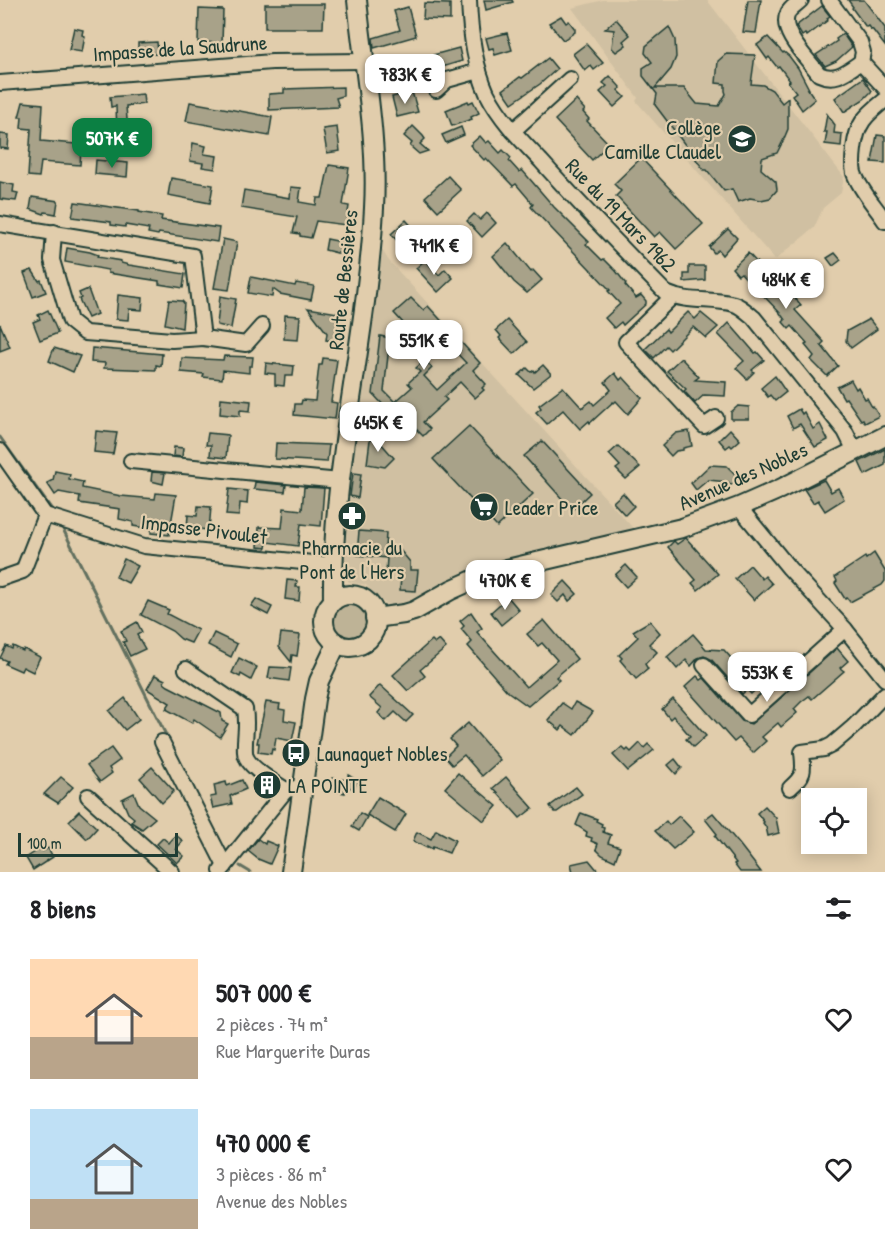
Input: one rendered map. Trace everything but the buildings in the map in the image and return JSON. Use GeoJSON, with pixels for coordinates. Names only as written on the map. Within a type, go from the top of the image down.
{"type":"FeatureCollection","features":[{"type":"Feature","properties":{"kind":"main road","name":"Route de Bessières"},"geometry":{"type":"LineString","coordinates":[[333,601],[332,565],[340,481],[359,351],[374,208],[375,168],[364,61],[362,1]]}},
{"type":"Feature","properties":{"kind":"main road","name":"Avenue des Nobles"},"geometry":{"type":"LineString","coordinates":[[375,618],[414,611],[451,590],[507,569],[682,528],[780,489],[885,436]]}},
{"type":"Feature","properties":{"kind":"main road"},"geometry":{"type":"LineString","coordinates":[[332,565],[354,595],[369,603],[375,618],[375,626],[367,640],[352,646],[337,644],[326,631],[324,623],[327,607],[333,601],[347,595],[354,595]]}},
{"type":"Feature","properties":{"kind":"main road"},"geometry":{"type":"LineString","coordinates":[[291,872],[294,789],[317,690],[337,644]]}},
{"type":"Feature","properties":{"kind":"street","name":"Rue du 19 Mars 1962"},"geometry":{"type":"LineString","coordinates":[[469,0],[471,34],[479,71],[499,114],[579,204],[666,293],[672,296],[736,304],[754,318],[845,431],[855,451]]}},
{"type":"Feature","properties":{"kind":"street"},"geometry":{"type":"LineString","coordinates":[[801,0],[789,11],[784,21],[785,30],[819,74],[827,78],[838,77],[861,62],[863,52],[860,42],[829,0]]}},
{"type":"Feature","properties":{"kind":"street","name":"Impasse de la Saudrune"},"geometry":{"type":"LineString","coordinates":[[0,83],[272,62],[364,61]]}},
{"type":"Feature","properties":{"kind":"street"},"geometry":{"type":"LineString","coordinates":[[861,62],[885,88]]}},
{"type":"Feature","properties":{"kind":"street"},"geometry":{"type":"LineString","coordinates":[[436,90],[447,80],[479,71]]}},
{"type":"Feature","properties":{"kind":"street"},"geometry":{"type":"LineString","coordinates":[[513,130],[570,79]]}},
{"type":"Feature","properties":{"kind":"street"},"geometry":{"type":"LineString","coordinates":[[885,100],[860,124],[855,135],[852,161],[859,183],[885,221]]}},
{"type":"Feature","properties":{"kind":"street"},"geometry":{"type":"LineString","coordinates":[[0,224],[193,256],[203,338]]}},
{"type":"Feature","properties":{"kind":"street"},"geometry":{"type":"LineString","coordinates":[[54,232],[52,260],[70,321],[85,333],[172,340],[203,338],[246,344],[262,326]]}},
{"type":"Feature","properties":{"kind":"street"},"geometry":{"type":"LineString","coordinates":[[672,296],[626,342],[704,426],[716,418]]}},
{"type":"Feature","properties":{"kind":"street"},"geometry":{"type":"LineString","coordinates":[[0,451],[45,515],[23,571],[0,579]]}},
{"type":"Feature","properties":{"kind":"street"},"geometry":{"type":"LineString","coordinates":[[131,461],[340,481]]}},
{"type":"Feature","properties":{"kind":"street"},"geometry":{"type":"LineString","coordinates":[[738,507],[789,568],[845,629],[885,679]]}},
{"type":"Feature","properties":{"kind":"street","name":"Impasse Pivoulet"},"geometry":{"type":"LineString","coordinates":[[45,515],[144,546],[332,565]]}},
{"type":"Feature","properties":{"kind":"street"},"geometry":{"type":"LineString","coordinates":[[704,665],[749,715],[845,629]]}},
{"type":"Feature","properties":{"kind":"street"},"geometry":{"type":"LineString","coordinates":[[162,742],[223,869],[294,789],[249,764],[246,758],[248,723],[245,709],[186,669]]}},
{"type":"Feature","properties":{"kind":"street"},"geometry":{"type":"LineString","coordinates":[[790,788],[800,780],[804,771],[802,752],[824,749],[832,745],[885,694]]}},
{"type":"Feature","properties":{"kind":"street"},"geometry":{"type":"LineString","coordinates":[[88,796],[172,872]]}},
{"type":"Feature","properties":{"kind":"shaded area","name":"Collège Camille Claudel"},"geometry":{"type":"Polygon","coordinates":[[[603,0],[707,0],[844,177],[841,193],[823,208],[814,228],[775,260],[636,101],[638,98],[572,8],[603,0]]]}},
{"type":"Feature","properties":{"kind":"shaded area"},"geometry":{"type":"Polygon","coordinates":[[[379,245],[389,261],[632,527],[622,532],[458,578],[393,607],[384,603],[366,585],[349,582],[342,572],[345,481],[379,245]]]}},
{"type":"Feature","properties":{"kind":"shaded area"},"geometry":{"type":"Polygon","coordinates":[[[349,603],[362,609],[368,622],[362,635],[349,641],[336,635],[330,622],[336,609],[349,603]]]}},
{"type":"Feature","properties":{"kind":"waterway"},"geometry":{"type":"LineString","coordinates":[[0,437],[53,511]]}},
{"type":"Feature","properties":{"kind":"waterway"},"geometry":{"type":"LineString","coordinates":[[62,527],[168,739]]}},
{"type":"Feature","properties":{"kind":"waterway"},"geometry":{"type":"LineString","coordinates":[[240,866],[250,872]]}},
{"type":"Feature","properties":{"kind":"place","name":"Collège Camille Claudel"},"geometry":{"type":"Point","coordinates":[742,139]}},
{"type":"Feature","properties":{"kind":"place","name":"Leader Price"},"geometry":{"type":"Point","coordinates":[484,507]}},
{"type":"Feature","properties":{"kind":"place","name":"Pharmacie du Pont de l'Hers"},"geometry":{"type":"Point","coordinates":[352,516]}},
{"type":"Feature","properties":{"kind":"place","name":"Launaguet Nobles"},"geometry":{"type":"Point","coordinates":[296,753]}},
{"type":"Feature","properties":{"kind":"place","name":"LA POINTE"},"geometry":{"type":"Point","coordinates":[267,785]}}]}
